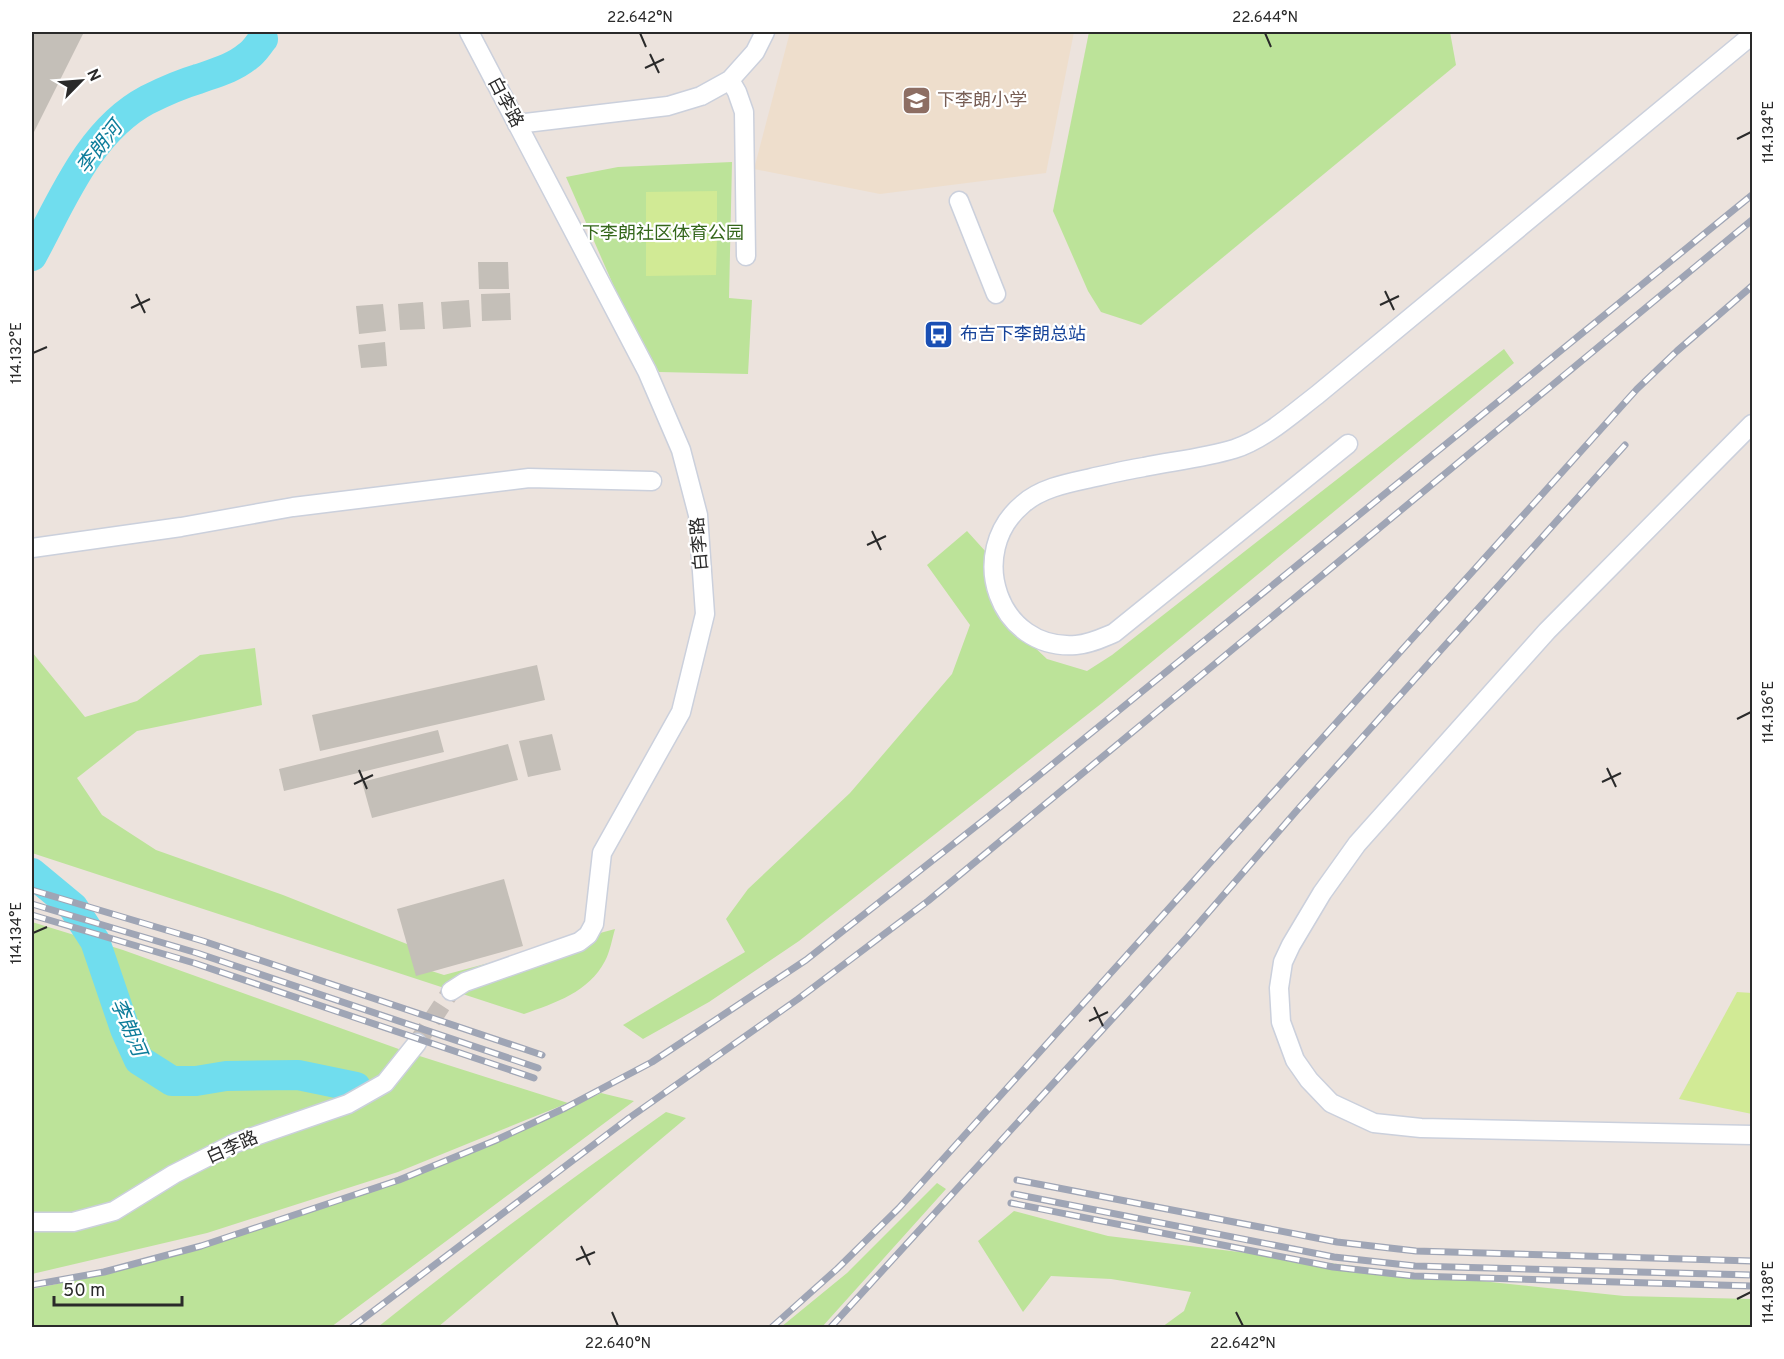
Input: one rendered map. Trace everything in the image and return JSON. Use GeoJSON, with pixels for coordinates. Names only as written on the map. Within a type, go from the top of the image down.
{"type":"FeatureCollection","features":[{"type":"Feature","properties":{"kind":"street","name":"白李路"},"geometry":{"type":"LineString","coordinates":[[451,991],[465,982],[579,942],[588,935],[594,924],[602,853],[681,712],[705,614],[698,515],[681,450],[647,371],[469,32]]}},
{"type":"Feature","properties":{"kind":"street"},"geometry":{"type":"LineString","coordinates":[[517,124],[668,106],[701,96],[730,80],[755,52],[765,32]]}},
{"type":"Feature","properties":{"kind":"street"},"geometry":{"type":"LineString","coordinates":[[1348,444],[1114,633],[1094,642],[1074,645],[1053,643],[1036,637],[1020,627],[1008,613],[998,595],[993,579],[992,561],[995,545],[1008,520],[1026,501],[1068,483],[1197,458],[1236,448],[1271,430],[1317,395],[1752,35]]}},
{"type":"Feature","properties":{"kind":"street"},"geometry":{"type":"LineString","coordinates":[[730,80],[744,112],[746,256]]}},
{"type":"Feature","properties":{"kind":"street"},"geometry":{"type":"LineString","coordinates":[[959,201],[996,294]]}},
{"type":"Feature","properties":{"kind":"street"},"geometry":{"type":"LineString","coordinates":[[1752,424],[1547,631],[1357,844],[1291,945],[1283,962],[1279,1005],[1281,1022],[1295,1060],[1309,1080],[1331,1103],[1374,1123],[1421,1128],[1752,1135]]}},
{"type":"Feature","properties":{"kind":"street"},"geometry":{"type":"LineString","coordinates":[[32,548],[181,527],[293,507],[529,478],[652,481]]}},
{"type":"Feature","properties":{"kind":"street","name":"白李路"},"geometry":{"type":"LineString","coordinates":[[32,1222],[73,1222],[114,1211],[174,1174],[235,1143],[348,1104],[385,1083],[417,1042]]}},
{"type":"Feature","properties":{"kind":"shaded area","name":"下李朗小学"},"geometry":{"type":"Polygon","coordinates":[[[790,32],[1074,32],[1046,173],[880,194],[754,169],[790,32]]]}},
{"type":"Feature","properties":{"kind":"green space"},"geometry":{"type":"Polygon","coordinates":[[[1089,32],[1450,32],[1456,65],[1141,325],[1101,312],[1088,291],[1053,211],[1089,32]]]}},
{"type":"Feature","properties":{"kind":"green space","name":"下李朗社区体育公园"},"geometry":{"type":"Polygon","coordinates":[[[732,162],[729,298],[752,300],[748,374],[659,372],[615,289],[566,177],[618,167],[732,162]]]}},
{"type":"Feature","properties":{"kind":"green space"},"geometry":{"type":"Polygon","coordinates":[[[717,191],[717,230],[646,231],[646,192],[717,191]]]}},
{"type":"Feature","properties":{"kind":"green space"},"geometry":{"type":"Polygon","coordinates":[[[717,236],[716,275],[646,276],[646,237],[717,236]]]}},
{"type":"Feature","properties":{"kind":"green space"},"geometry":{"type":"Polygon","coordinates":[[[1504,349],[1514,363],[1102,703],[799,941],[709,1002],[643,1039],[623,1025],[745,952],[726,919],[748,889],[850,793],[952,674],[970,625],[927,565],[967,531],[986,552],[986,576],[1003,618],[1047,659],[1087,671],[1112,655],[1504,349]]]}},
{"type":"Feature","properties":{"kind":"green space"},"geometry":{"type":"Polygon","coordinates":[[[255,648],[262,705],[137,731],[77,778],[102,815],[156,850],[283,895],[417,948],[422,968],[444,975],[615,929],[607,957],[590,981],[570,995],[524,1014],[32,853],[32,652],[85,717],[137,701],[200,655],[255,648]]]}},
{"type":"Feature","properties":{"kind":"green space"},"geometry":{"type":"Polygon","coordinates":[[[32,922],[123,950],[407,1052],[568,1103],[398,1172],[207,1233],[32,1274],[32,922]]]}},
{"type":"Feature","properties":{"kind":"green space"},"geometry":{"type":"Polygon","coordinates":[[[1737,992],[1752,993],[1752,1114],[1679,1099],[1737,992]]]}},
{"type":"Feature","properties":{"kind":"green space"},"geometry":{"type":"Polygon","coordinates":[[[601,1093],[634,1101],[331,1327],[32,1327],[32,1289],[215,1241],[408,1176],[510,1136],[601,1093]]]}},
{"type":"Feature","properties":{"kind":"green space"},"geometry":{"type":"Polygon","coordinates":[[[666,1112],[686,1118],[438,1327],[378,1327],[520,1217],[666,1112]]]}},
{"type":"Feature","properties":{"kind":"green space"},"geometry":{"type":"Polygon","coordinates":[[[937,1183],[946,1189],[822,1327],[781,1327],[847,1273],[937,1183]]]}},
{"type":"Feature","properties":{"kind":"green space"},"geometry":{"type":"Polygon","coordinates":[[[1014,1211],[1108,1236],[1443,1277],[1624,1296],[1752,1299],[1752,1327],[1162,1327],[1184,1311],[1191,1292],[1111,1279],[1051,1276],[1023,1312],[978,1241],[1014,1211]]]}},
{"type":"Feature","properties":{"kind":"building"},"geometry":{"type":"Polygon","coordinates":[[[32,32],[84,32],[32,136],[32,32]]]}},
{"type":"Feature","properties":{"kind":"building"},"geometry":{"type":"Polygon","coordinates":[[[478,262],[508,262],[509,289],[479,289],[478,262]]]}},
{"type":"Feature","properties":{"kind":"building"},"geometry":{"type":"Polygon","coordinates":[[[510,293],[511,320],[482,321],[481,294],[510,293]]]}},
{"type":"Feature","properties":{"kind":"building"},"geometry":{"type":"Polygon","coordinates":[[[469,300],[471,327],[443,329],[441,302],[469,300]]]}},
{"type":"Feature","properties":{"kind":"building"},"geometry":{"type":"Polygon","coordinates":[[[423,302],[425,329],[400,330],[398,304],[423,302]]]}},
{"type":"Feature","properties":{"kind":"building"},"geometry":{"type":"Polygon","coordinates":[[[383,304],[386,331],[359,334],[356,306],[383,304]]]}},
{"type":"Feature","properties":{"kind":"building"},"geometry":{"type":"Polygon","coordinates":[[[385,342],[387,366],[361,368],[358,345],[385,342]]]}},
{"type":"Feature","properties":{"kind":"building"},"geometry":{"type":"Polygon","coordinates":[[[537,665],[545,700],[320,751],[312,715],[537,665]]]}},
{"type":"Feature","properties":{"kind":"building"},"geometry":{"type":"Polygon","coordinates":[[[438,730],[444,752],[284,791],[279,769],[438,730]]]}},
{"type":"Feature","properties":{"kind":"building"},"geometry":{"type":"Polygon","coordinates":[[[552,734],[561,770],[528,777],[519,741],[552,734]]]}},
{"type":"Feature","properties":{"kind":"building"},"geometry":{"type":"Polygon","coordinates":[[[508,744],[518,780],[372,818],[362,782],[508,744]]]}},
{"type":"Feature","properties":{"kind":"building"},"geometry":{"type":"Polygon","coordinates":[[[504,879],[523,946],[416,976],[397,909],[504,879]]]}},
{"type":"Feature","properties":{"kind":"waterway","name":"李朗河"},"geometry":{"type":"LineString","coordinates":[[32,256],[79,169],[93,148],[127,113],[147,100],[237,64],[263,39]]}},
{"type":"Feature","properties":{"kind":"waterway","name":"李朗河"},"geometry":{"type":"LineString","coordinates":[[32,873],[73,907],[95,941],[125,1029],[139,1060],[172,1081],[196,1081],[226,1076],[298,1075],[356,1087]]}},
{"type":"Feature","properties":{"kind":"tunnel"},"geometry":{"type":"LineString","coordinates":[[417,1043],[451,991]]}},
{"type":"Feature","properties":{"kind":"railway"},"geometry":{"type":"LineString","coordinates":[[32,1285],[104,1272],[201,1246],[399,1180],[494,1141],[565,1108],[652,1062],[806,960],[989,816],[1752,195]]}},
{"type":"Feature","properties":{"kind":"railway"},"geometry":{"type":"LineString","coordinates":[[351,1328],[629,1118],[798,999],[928,901],[1752,220]]}},
{"type":"Feature","properties":{"kind":"railway"},"geometry":{"type":"LineString","coordinates":[[771,1328],[837,1269],[899,1208],[1637,389],[1752,286]]}},
{"type":"Feature","properties":{"kind":"railway"},"geometry":{"type":"LineString","coordinates":[[830,1328],[1187,937],[1299,808],[1625,445]]}},
{"type":"Feature","properties":{"kind":"railway"},"geometry":{"type":"LineString","coordinates":[[32,890],[203,941],[542,1055]]}},
{"type":"Feature","properties":{"kind":"railway"},"geometry":{"type":"LineString","coordinates":[[32,904],[197,953],[538,1068]]}},
{"type":"Feature","properties":{"kind":"railway"},"geometry":{"type":"LineString","coordinates":[[32,915],[194,963],[534,1078]]}},
{"type":"Feature","properties":{"kind":"railway"},"geometry":{"type":"LineString","coordinates":[[1017,1180],[1337,1242],[1416,1251],[1752,1261]]}},
{"type":"Feature","properties":{"kind":"railway"},"geometry":{"type":"LineString","coordinates":[[1014,1194],[1334,1257],[1415,1266],[1752,1275]]}},
{"type":"Feature","properties":{"kind":"railway"},"geometry":{"type":"LineString","coordinates":[[1011,1203],[1333,1267],[1414,1276],[1752,1286]]}},
{"type":"Feature","properties":{"kind":"place","name":"下李朗小学"},"geometry":{"type":"Point","coordinates":[916,100]}},
{"type":"Feature","properties":{"kind":"place","name":"布吉下李朗总站"},"geometry":{"type":"Point","coordinates":[939,334]}}]}
